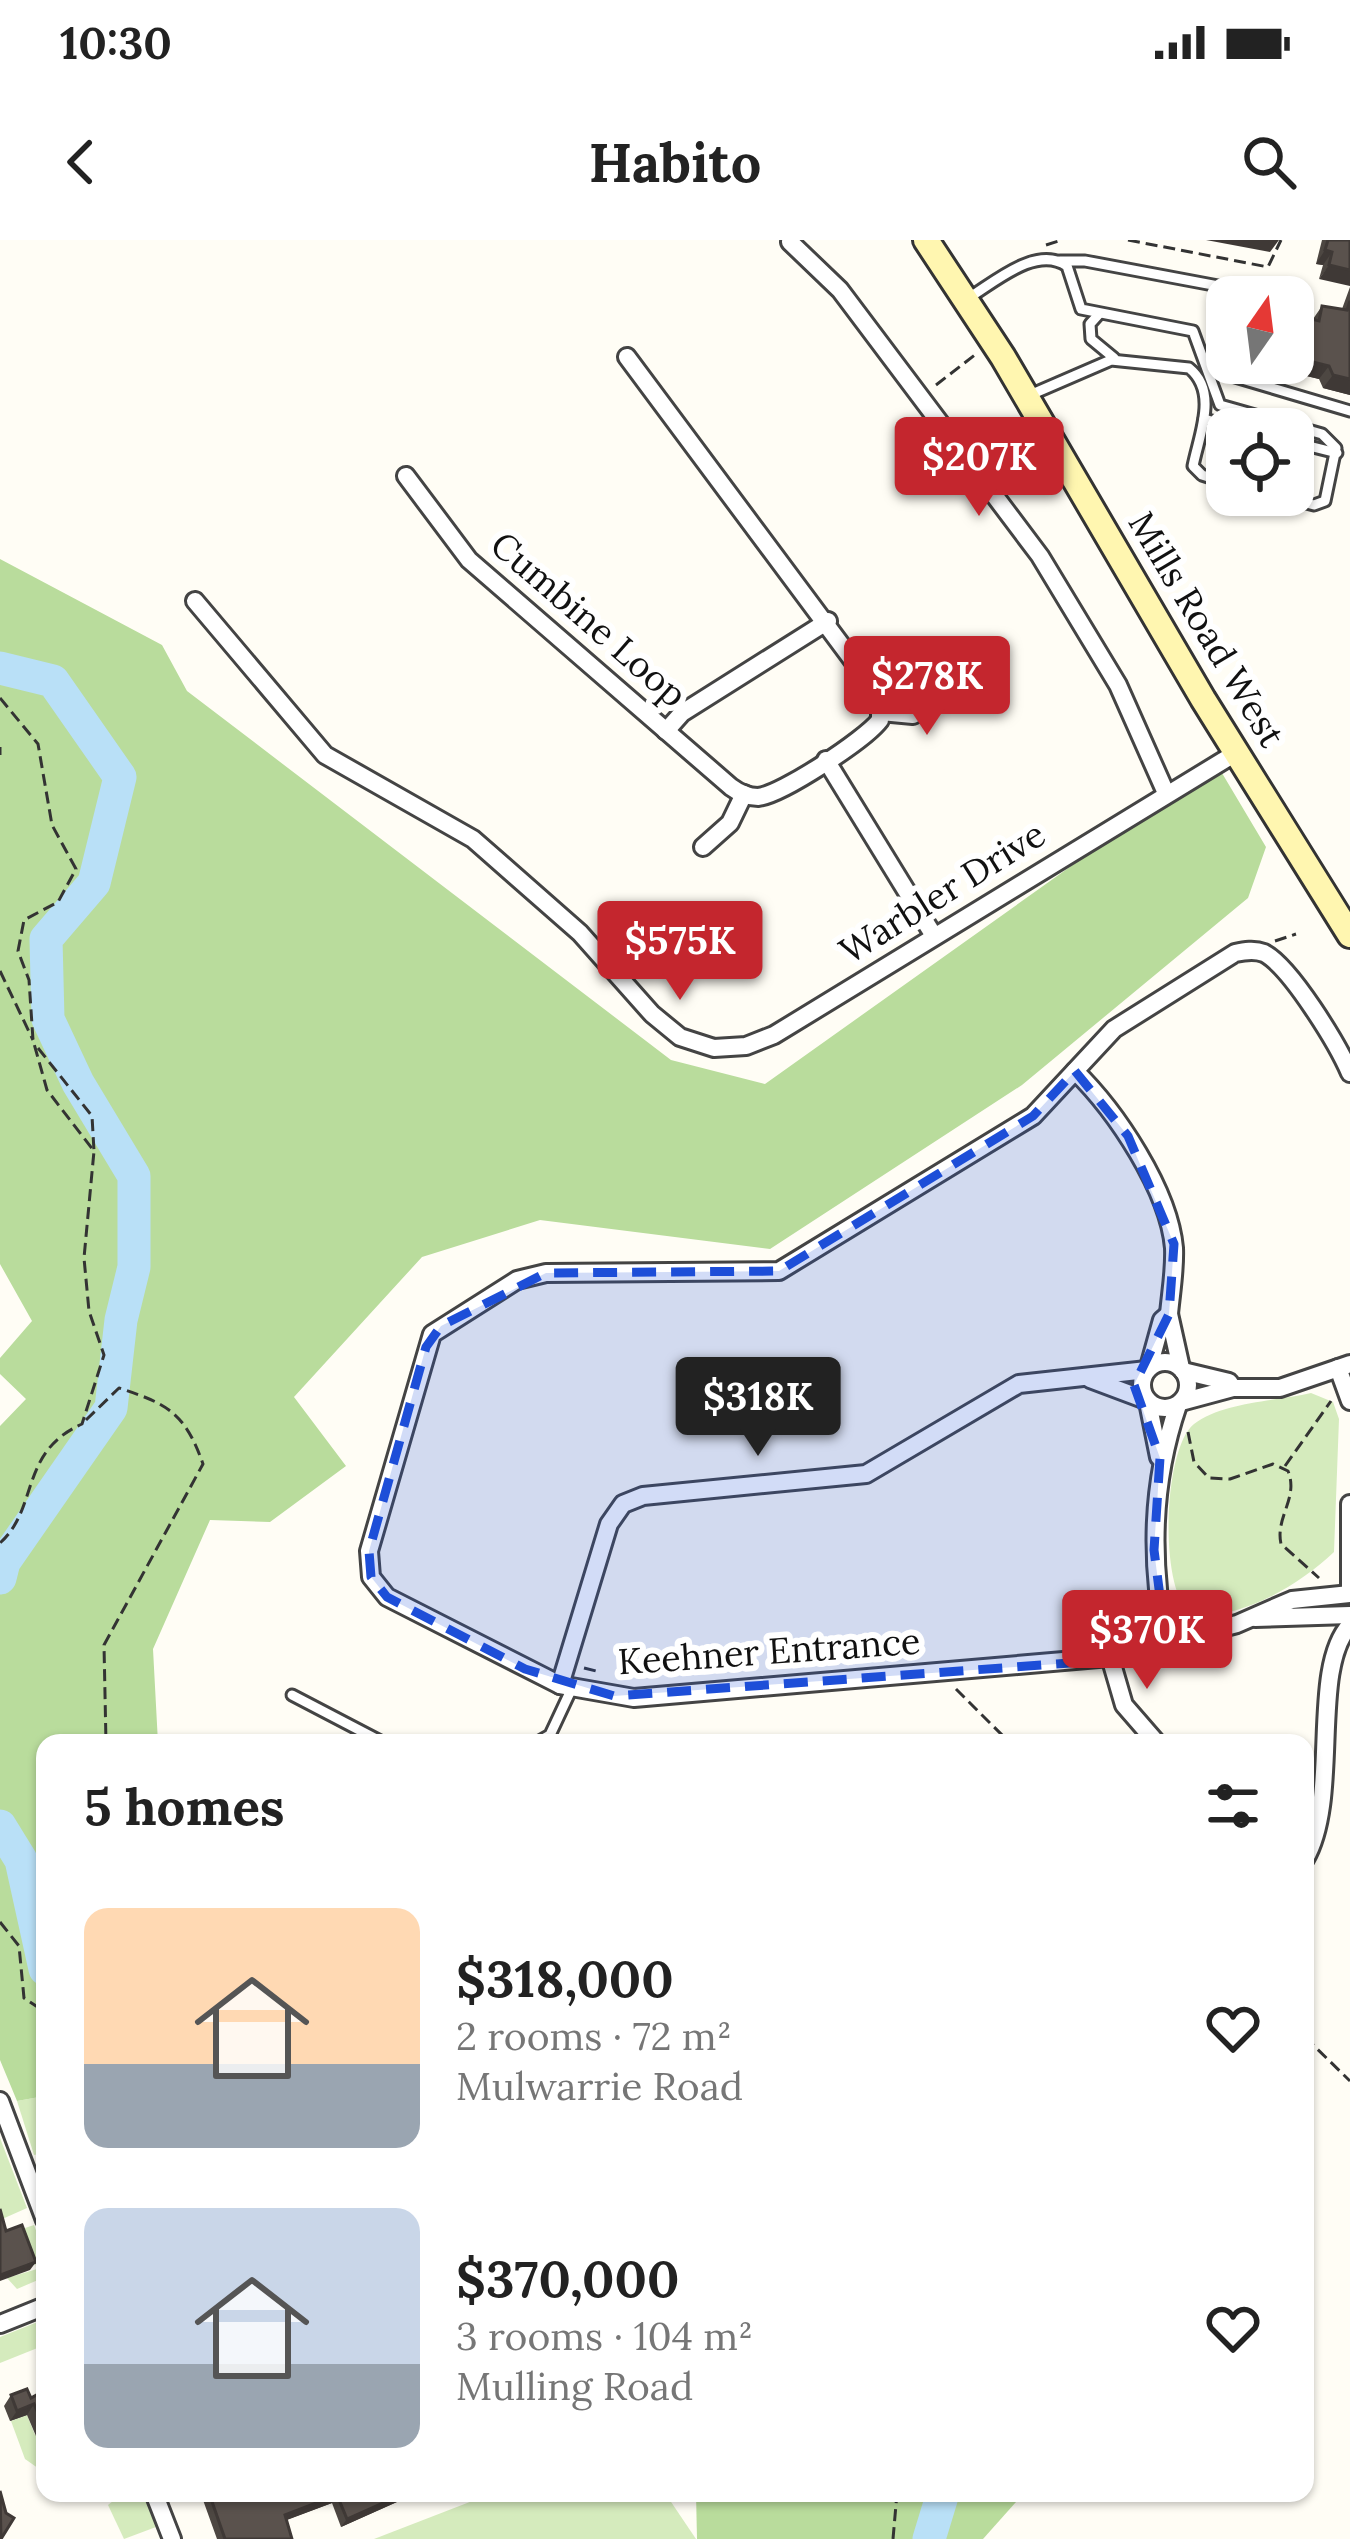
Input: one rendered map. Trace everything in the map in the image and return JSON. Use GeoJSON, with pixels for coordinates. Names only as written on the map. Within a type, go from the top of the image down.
{"type":"FeatureCollection","features":[{"type":"Feature","properties":{"kind":"main road","name":"Mills Road West"},"geometry":{"type":"LineString","coordinates":[[926,240],[1026,398],[1202,699],[1350,934]]}},
{"type":"Feature","properties":{"kind":"street"},"geometry":{"type":"LineString","coordinates":[[790,242],[840,290],[1040,556],[1118,685],[1166,793]]}},
{"type":"Feature","properties":{"kind":"street"},"geometry":{"type":"LineString","coordinates":[[627,357],[828,621],[872,683],[881,712],[865,737],[770,794],[744,794],[730,823],[704,847]]}},
{"type":"Feature","properties":{"kind":"street","name":"Cumbine Loop"},"geometry":{"type":"LineString","coordinates":[[406,476],[469,560],[744,794]]}},
{"type":"Feature","properties":{"kind":"street","name":"Warbler Drive"},"geometry":{"type":"LineString","coordinates":[[195,601],[325,755],[473,839],[580,933],[652,1014],[680,1037],[714,1048],[746,1046],[1239,751]]}},
{"type":"Feature","properties":{"kind":"street"},"geometry":{"type":"LineString","coordinates":[[666,731],[682,713],[828,621]]}},
{"type":"Feature","properties":{"kind":"street"},"geometry":{"type":"LineString","coordinates":[[881,712],[913,715],[956,691]]}},
{"type":"Feature","properties":{"kind":"street"},"geometry":{"type":"LineString","coordinates":[[826,760],[934,937]]}},
{"type":"Feature","properties":{"kind":"street","name":"Keehner Entrance"},"geometry":{"type":"LineString","coordinates":[[1350,1073],[1337,1045],[1278,966],[1252,950],[1224,959],[1114,1029],[1033,1115],[778,1270],[759,1275],[546,1273],[517,1280],[432,1334],[369,1551],[371,1577],[387,1597],[566,1686],[652,1697],[1110,1657],[1255,1618],[1292,1600],[1350,1591]]}},
{"type":"Feature","properties":{"kind":"street"},"geometry":{"type":"LineString","coordinates":[[1075,1071],[1128,1136],[1166,1214],[1174,1244],[1169,1314],[1189,1388],[1160,1458]]}},
{"type":"Feature","properties":{"kind":"street"},"geometry":{"type":"LineString","coordinates":[[1166,1643],[1154,1550],[1160,1458],[1141,1388],[1162,1320],[1169,1314]]}},
{"type":"Feature","properties":{"kind":"street"},"geometry":{"type":"LineString","coordinates":[[1090,1379],[1168,1362],[1229,1382],[1234,1388]]}},
{"type":"Feature","properties":{"kind":"street"},"geometry":{"type":"LineString","coordinates":[[566,1686],[609,1524],[623,1504],[643,1496],[866,1474],[1019,1384],[1056,1376],[1090,1379],[1163,1409],[1234,1388],[1280,1388],[1344,1366],[1342,1400]]}},
{"type":"Feature","properties":{"kind":"street"},"geometry":{"type":"LineString","coordinates":[[1350,1504],[1350,1591]]}},
{"type":"Feature","properties":{"kind":"street","name":"Keehner Entrance"},"geometry":{"type":"LineString","coordinates":[[1255,1618],[1350,1616]]}},
{"type":"Feature","properties":{"kind":"street"},"geometry":{"type":"LineString","coordinates":[[1314,1838],[1320,1825],[1335,1651],[1350,1625]]}},
{"type":"Feature","properties":{"kind":"street"},"geometry":{"type":"LineString","coordinates":[[1110,1657],[1124,1705],[1148,1734]]}},
{"type":"Feature","properties":{"kind":"street"},"geometry":{"type":"LineString","coordinates":[[0,2101],[36,2196]]}},
{"type":"Feature","properties":{"kind":"street"},"geometry":{"type":"LineString","coordinates":[[0,2324],[36,2310]]}},
{"type":"Feature","properties":{"kind":"street"},"geometry":{"type":"LineString","coordinates":[[158,2502],[172,2539]]}},
{"type":"Feature","properties":{"kind":"lane"},"geometry":{"type":"LineString","coordinates":[[965,299],[1023,264],[1060,261],[1085,260],[1206,283]]}},
{"type":"Feature","properties":{"kind":"lane"},"geometry":{"type":"LineString","coordinates":[[1060,261],[1067,266],[1081,309],[1193,331],[1206,364]]}},
{"type":"Feature","properties":{"kind":"lane"},"geometry":{"type":"LineString","coordinates":[[1099,314],[1090,324],[1091,339],[1096,348],[1119,360]]}},
{"type":"Feature","properties":{"kind":"lane"},"geometry":{"type":"LineString","coordinates":[[1026,398],[1089,365],[1119,360],[1195,371],[1206,404],[1193,466],[1206,477]]}},
{"type":"Feature","properties":{"kind":"lane"},"geometry":{"type":"LineString","coordinates":[[1213,384],[1220,405],[1322,434],[1337,454]]}},
{"type":"Feature","properties":{"kind":"lane"},"geometry":{"type":"LineString","coordinates":[[1259,384],[1350,411]]}},
{"type":"Feature","properties":{"kind":"lane"},"geometry":{"type":"LineString","coordinates":[[1314,448],[1337,454]]}},
{"type":"Feature","properties":{"kind":"lane"},"geometry":{"type":"LineString","coordinates":[[1314,503],[1321,504],[1337,454]]}},
{"type":"Feature","properties":{"kind":"lane"},"geometry":{"type":"LineString","coordinates":[[550,1734],[566,1686]]}},
{"type":"Feature","properties":{"kind":"lane"},"geometry":{"type":"LineString","coordinates":[[292,1695],[367,1734]]}},
{"type":"Feature","properties":{"kind":"path"},"geometry":{"type":"LineString","coordinates":[[1128,240],[1268,267],[1281,240]]}},
{"type":"Feature","properties":{"kind":"path"},"geometry":{"type":"LineString","coordinates":[[936,385],[982,350]]}},
{"type":"Feature","properties":{"kind":"path"},"geometry":{"type":"LineString","coordinates":[[0,698],[38,744],[52,825],[76,869],[58,902],[24,920],[18,951],[29,980],[34,1043],[92,1116],[94,1151],[84,1258],[89,1311],[104,1355],[83,1423]]}},
{"type":"Feature","properties":{"kind":"path"},"geometry":{"type":"LineString","coordinates":[[0,747],[0,755]]}},
{"type":"Feature","properties":{"kind":"path"},"geometry":{"type":"LineString","coordinates":[[1272,946],[1296,934]]}},
{"type":"Feature","properties":{"kind":"path"},"geometry":{"type":"LineString","coordinates":[[0,971],[34,1043],[47,1090],[94,1151]]}},
{"type":"Feature","properties":{"kind":"path"},"geometry":{"type":"LineString","coordinates":[[0,1543],[17,1527],[21,1499],[55,1436],[83,1423],[119,1388],[167,1403],[194,1438],[203,1464],[104,1645],[106,1734]]}},
{"type":"Feature","properties":{"kind":"path"},"geometry":{"type":"LineString","coordinates":[[1284,1468],[1342,1400]]}},
{"type":"Feature","properties":{"kind":"path"},"geometry":{"type":"LineString","coordinates":[[1186,1425],[1194,1462],[1209,1478],[1230,1479],[1268,1465],[1284,1468]]}},
{"type":"Feature","properties":{"kind":"path"},"geometry":{"type":"LineString","coordinates":[[1284,1468],[1292,1487],[1279,1526],[1280,1544],[1321,1579]]}},
{"type":"Feature","properties":{"kind":"path"},"geometry":{"type":"LineString","coordinates":[[583,1667],[600,1672]]}},
{"type":"Feature","properties":{"kind":"path"},"geometry":{"type":"LineString","coordinates":[[956,1681],[962,1696],[1001,1734]]}},
{"type":"Feature","properties":{"kind":"path"},"geometry":{"type":"LineString","coordinates":[[0,1922],[19,1946],[24,1998],[36,2006]]}},
{"type":"Feature","properties":{"kind":"path"},"geometry":{"type":"LineString","coordinates":[[1314,2045],[1350,2081]]}},
{"type":"Feature","properties":{"kind":"path"},"geometry":{"type":"LineString","coordinates":[[892,2539],[895,2502]]}},
{"type":"Feature","properties":{"kind":"highlighted area"},"geometry":{"type":"Polygon","coordinates":[[[1075,1071],[1128,1136],[1174,1244],[1169,1314],[1134,1385],[1160,1458],[1154,1550],[1166,1643],[1070,1663],[614,1696],[525,1669],[387,1597],[371,1577],[369,1551],[426,1347],[441,1326],[546,1273],[779,1271],[1033,1116],[1075,1071]]]}},
{"type":"Feature","properties":{"kind":"green space"},"geometry":{"type":"Polygon","coordinates":[[[0,559],[162,645],[187,691],[671,1060],[765,1084],[1216,763],[1266,847],[1248,898],[1022,1085],[770,1249],[540,1220],[422,1257],[294,1397],[346,1466],[270,1522],[210,1520],[153,1649],[158,1734],[36,1734],[36,2098],[17,2101],[0,2060],[0,1426],[26,1399],[0,1374],[0,1358],[32,1321],[0,1264],[0,559]]]}},
{"type":"Feature","properties":{"kind":"green space"},"geometry":{"type":"Polygon","coordinates":[[[1311,1393],[1333,1402],[1339,1419],[1334,1552],[1304,1576],[1250,1606],[1192,1615],[1181,1601],[1170,1551],[1171,1489],[1184,1438],[1194,1424],[1219,1411],[1311,1393]]]}},
{"type":"Feature","properties":{"kind":"green space"},"geometry":{"type":"Polygon","coordinates":[[[36,2098],[36,2155],[34,2155],[17,2101],[36,2098]]]}},
{"type":"Feature","properties":{"kind":"green space"},"geometry":{"type":"Polygon","coordinates":[[[0,2138],[27,2208],[0,2220],[0,2138]]]}},
{"type":"Feature","properties":{"kind":"green space"},"geometry":{"type":"Polygon","coordinates":[[[34,2225],[36,2230],[36,2266],[22,2229],[34,2225]]]}},
{"type":"Feature","properties":{"kind":"green space"},"geometry":{"type":"Polygon","coordinates":[[[36,2269],[36,2281],[17,2289],[7,2278],[36,2269]]]}},
{"type":"Feature","properties":{"kind":"green space"},"geometry":{"type":"Polygon","coordinates":[[[36,2323],[36,2349],[0,2363],[0,2337],[36,2323]]]}},
{"type":"Feature","properties":{"kind":"green space"},"geometry":{"type":"Polygon","coordinates":[[[27,2415],[36,2435],[36,2467],[25,2459],[11,2421],[27,2415]]]}},
{"type":"Feature","properties":{"kind":"green space"},"geometry":{"type":"Polygon","coordinates":[[[147,2502],[156,2527],[124,2539],[108,2505],[147,2502]]]}},
{"type":"Feature","properties":{"kind":"green space"},"geometry":{"type":"Polygon","coordinates":[[[470,2502],[671,2502],[696,2539],[374,2539],[470,2502]]]}},
{"type":"Feature","properties":{"kind":"green space"},"geometry":{"type":"Polygon","coordinates":[[[696,2502],[1016,2502],[983,2539],[697,2539],[696,2502]]]}},
{"type":"Feature","properties":{"kind":"building"},"geometry":{"type":"Polygon","coordinates":[[[1328,240],[1350,240],[1350,270],[1329,265],[1328,240]]]}},
{"type":"Feature","properties":{"kind":"building"},"geometry":{"type":"Polygon","coordinates":[[[1350,301],[1350,379],[1314,362],[1314,320],[1319,321],[1322,306],[1347,310],[1350,301]]]}},
{"type":"Feature","properties":{"kind":"building"},"geometry":{"type":"Polygon","coordinates":[[[0,2209],[6,2231],[22,2225],[36,2262],[0,2275],[0,2209]]]}},
{"type":"Feature","properties":{"kind":"building"},"geometry":{"type":"Polygon","coordinates":[[[27,2389],[31,2398],[36,2395],[36,2409],[34,2404],[17,2411],[11,2395],[27,2389]]]}},
{"type":"Feature","properties":{"kind":"building"},"geometry":{"type":"Polygon","coordinates":[[[0,2491],[6,2513],[14,2518],[1,2539],[0,2491]]]}},
{"type":"Feature","properties":{"kind":"building"},"geometry":{"type":"Polygon","coordinates":[[[212,2502],[319,2502],[285,2515],[292,2539],[225,2539],[212,2502]]]}},
{"type":"Feature","properties":{"kind":"building"},"geometry":{"type":"Polygon","coordinates":[[[340,2502],[385,2502],[347,2519],[340,2502]]]}},
{"type":"Feature","properties":{"kind":"waterway"},"geometry":{"type":"LineString","coordinates":[[0,668],[53,681],[120,777],[94,883],[46,939],[48,1019],[78,1083],[134,1176],[134,1267],[121,1320],[111,1408],[4,1562],[0,1578]]}},
{"type":"Feature","properties":{"kind":"waterway"},"geometry":{"type":"LineString","coordinates":[[0,1826],[21,1860],[36,1928]]}},
{"type":"Feature","properties":{"kind":"waterway"},"geometry":{"type":"LineString","coordinates":[[929,2539],[940,2502]]}}]}
